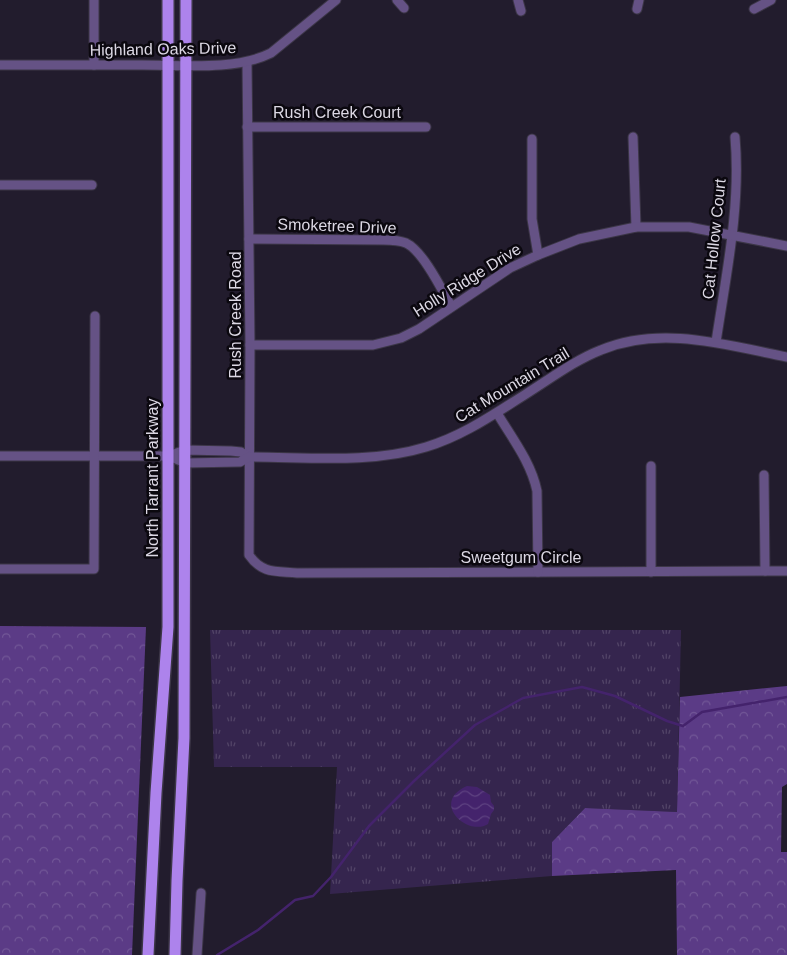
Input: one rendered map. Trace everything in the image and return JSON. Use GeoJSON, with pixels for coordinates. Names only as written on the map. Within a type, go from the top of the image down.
{"type":"FeatureCollection","features":[{"type":"Feature","properties":{"kind":"main road","name":"North Tarrant Parkway"},"geometry":{"type":"LineString","coordinates":[[148,955],[156,793],[168,627],[168,0]]}},
{"type":"Feature","properties":{"kind":"main road","name":"North Tarrant Parkway"},"geometry":{"type":"LineString","coordinates":[[175,955],[184,738],[186,0]]}},
{"type":"Feature","properties":{"kind":"street"},"geometry":{"type":"LineString","coordinates":[[94,0],[94,65]]}},
{"type":"Feature","properties":{"kind":"street","name":"Highland Oaks Drive"},"geometry":{"type":"LineString","coordinates":[[0,65],[186,65],[247,62],[271,53],[336,0]]}},
{"type":"Feature","properties":{"kind":"street"},"geometry":{"type":"LineString","coordinates":[[397,0],[404,8]]}},
{"type":"Feature","properties":{"kind":"street"},"geometry":{"type":"LineString","coordinates":[[518,0],[521,12]]}},
{"type":"Feature","properties":{"kind":"street"},"geometry":{"type":"LineString","coordinates":[[754,9],[771,0]]}},
{"type":"Feature","properties":{"kind":"street","name":"Rush Creek Road"},"geometry":{"type":"LineString","coordinates":[[247,62],[250,555],[257,565]]}},
{"type":"Feature","properties":{"kind":"street","name":"Rush Creek Court"},"geometry":{"type":"LineString","coordinates":[[247,127],[426,128]]}},
{"type":"Feature","properties":{"kind":"street"},"geometry":{"type":"LineString","coordinates":[[634,137],[636,227]]}},
{"type":"Feature","properties":{"kind":"street","name":"Cat Hollow Court"},"geometry":{"type":"LineString","coordinates":[[716,342],[732,235],[737,156],[735,138]]}},
{"type":"Feature","properties":{"kind":"street"},"geometry":{"type":"LineString","coordinates":[[532,139],[532,219],[538,255]]}},
{"type":"Feature","properties":{"kind":"street"},"geometry":{"type":"LineString","coordinates":[[0,185],[92,185]]}},
{"type":"Feature","properties":{"kind":"street","name":"Holly Ridge Drive"},"geometry":{"type":"LineString","coordinates":[[250,345],[373,346],[401,338],[419,329],[510,268],[579,239],[636,227],[690,227],[787,246]]}},
{"type":"Feature","properties":{"kind":"street","name":"Smoketree Drive"},"geometry":{"type":"LineString","coordinates":[[249,238],[383,240],[399,241],[408,244],[429,268],[451,306]]}},
{"type":"Feature","properties":{"kind":"street"},"geometry":{"type":"LineString","coordinates":[[0,569],[94,569],[95,316]]}},
{"type":"Feature","properties":{"kind":"street","name":"Cat Mountain Trail"},"geometry":{"type":"LineString","coordinates":[[169,456],[185,463],[240,462],[249,457],[381,457],[428,447],[469,430],[572,365],[600,350],[644,338],[669,337],[716,342],[787,357]]}},
{"type":"Feature","properties":{"kind":"street"},"geometry":{"type":"LineString","coordinates":[[497,412],[534,478],[537,491],[538,572]]}},
{"type":"Feature","properties":{"kind":"street","name":"Cat Mountain Trail"},"geometry":{"type":"LineString","coordinates":[[0,456],[169,456],[185,450],[241,452],[249,457]]}},
{"type":"Feature","properties":{"kind":"street"},"geometry":{"type":"LineString","coordinates":[[651,466],[652,572]]}},
{"type":"Feature","properties":{"kind":"street"},"geometry":{"type":"LineString","coordinates":[[764,475],[766,571]]}},
{"type":"Feature","properties":{"kind":"street","name":"Sweetgum Circle"},"geometry":{"type":"LineString","coordinates":[[257,565],[274,571],[296,573],[787,571]]}},
{"type":"Feature","properties":{"kind":"street"},"geometry":{"type":"LineString","coordinates":[[197,955],[201,893]]}},
{"type":"Feature","properties":{"kind":"green space"},"geometry":{"type":"Polygon","coordinates":[[[0,626],[146,627],[132,955],[0,955],[0,626]]]}},
{"type":"Feature","properties":{"kind":"green space"},"geometry":{"type":"Polygon","coordinates":[[[210,630],[681,630],[677,812],[585,808],[552,842],[552,876],[330,894],[337,767],[214,767],[210,630]]]}},
{"type":"Feature","properties":{"kind":"green space"},"geometry":{"type":"Polygon","coordinates":[[[787,686],[787,784],[782,787],[781,852],[787,852],[787,955],[677,955],[676,870],[552,876],[552,842],[585,808],[677,812],[680,697],[787,686]]]}},
{"type":"Feature","properties":{"kind":"water"},"geometry":{"type":"Polygon","coordinates":[[[467,786],[477,787],[490,795],[494,810],[488,824],[480,827],[471,826],[462,822],[456,816],[452,808],[452,801],[456,793],[467,786]]]}},
{"type":"Feature","properties":{"kind":"waterway"},"geometry":{"type":"LineString","coordinates":[[217,955],[258,930],[295,900],[313,896],[331,877],[369,826],[414,781],[475,725],[523,698],[582,687],[615,696],[667,721],[683,726],[702,712],[787,697]]}}]}
